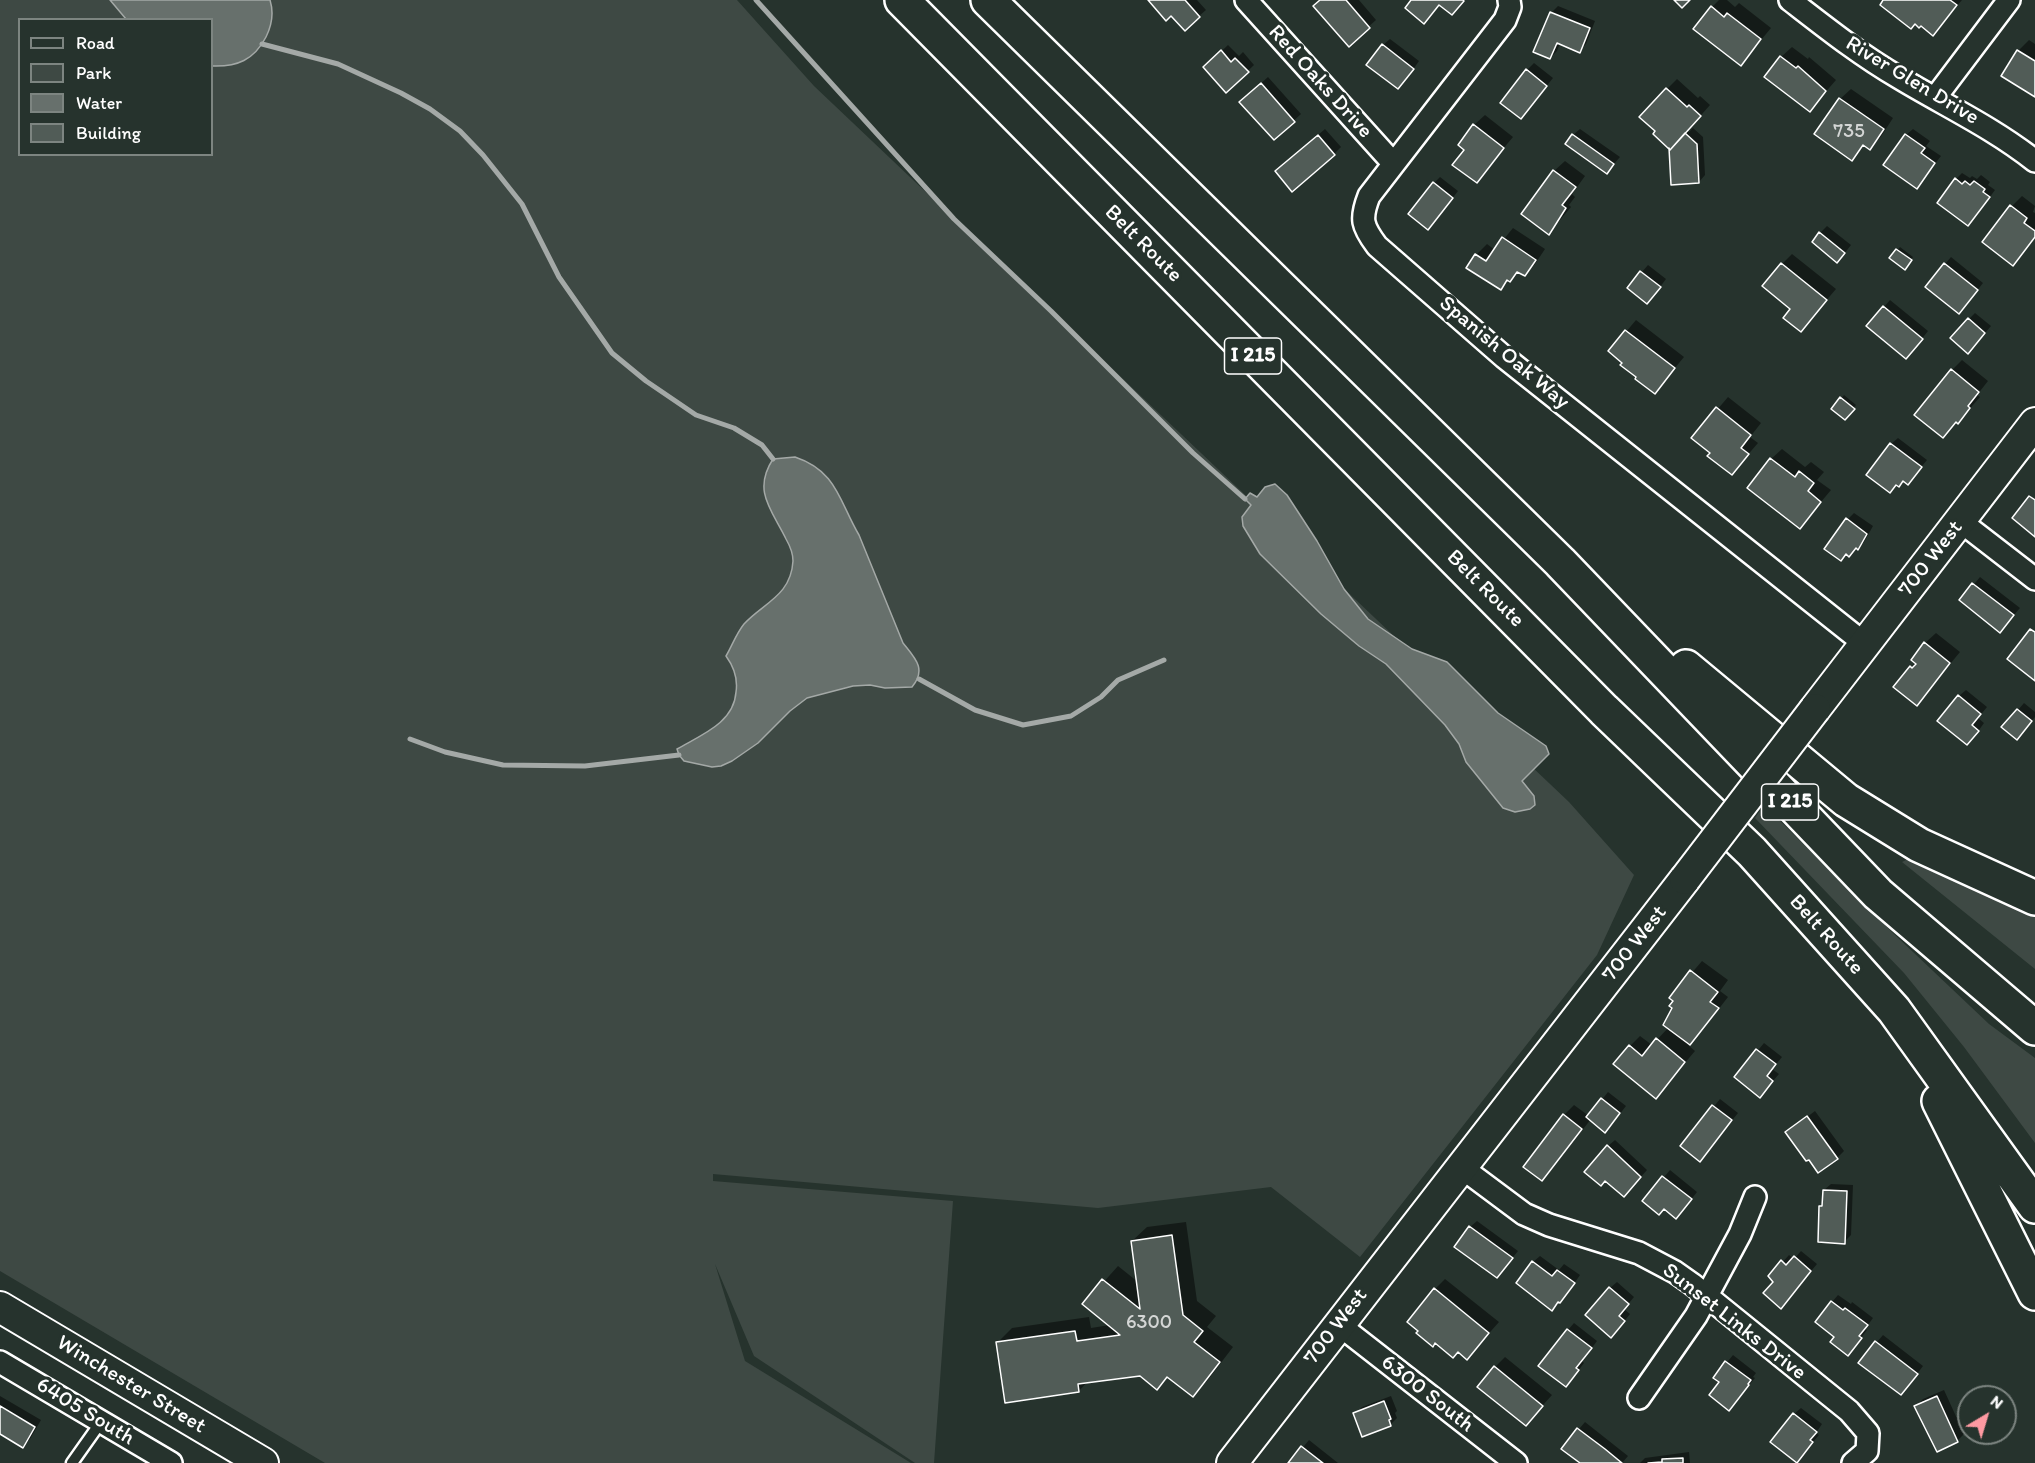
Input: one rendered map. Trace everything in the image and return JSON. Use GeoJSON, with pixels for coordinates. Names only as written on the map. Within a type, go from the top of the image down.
{"type":"FeatureCollection","features":[{"type":"Feature","properties":{"kind":"highway","name":"Belt Route"},"geometry":{"type":"LineString","coordinates":[[902,0],[1596,702],[1752,852],[1894,1010],[2035,1206]]}},
{"type":"Feature","properties":{"kind":"highway","name":"I 215"},"geometry":{"type":"LineString","coordinates":[[988,0],[1560,562],[1878,894],[2035,1028]]}},
{"type":"Feature","properties":{"kind":"highway"},"geometry":{"type":"LineString","coordinates":[[1560,562],[1846,800],[1919,845],[2035,898]]}},
{"type":"Feature","properties":{"kind":"highway"},"geometry":{"type":"LineString","coordinates":[[1894,1010],[2035,1293]]}},
{"type":"Feature","properties":{"kind":"main road","name":"700 West"},"geometry":{"type":"LineString","coordinates":[[1232,1463],[2035,423]]}},
{"type":"Feature","properties":{"kind":"main road","name":"Winchester Street"},"geometry":{"type":"LineString","coordinates":[[0,1307],[262,1463]]}},
{"type":"Feature","properties":{"kind":"street","name":"Red Oaks Drive"},"geometry":{"type":"LineString","coordinates":[[1246,0],[1393,163]]}},
{"type":"Feature","properties":{"kind":"street","name":"Spanish Oak Way"},"geometry":{"type":"LineString","coordinates":[[1509,0],[1510,7],[1505,20],[1369,196],[1363,212],[1363,223],[1367,233],[1377,246],[1504,357],[1865,644]]}},
{"type":"Feature","properties":{"kind":"street","name":"River Glen Drive"},"geometry":{"type":"LineString","coordinates":[[1790,0],[1860,54],[1977,121],[2035,161]]}},
{"type":"Feature","properties":{"kind":"street"},"geometry":{"type":"LineString","coordinates":[[1935,98],[2009,0]]}},
{"type":"Feature","properties":{"kind":"street"},"geometry":{"type":"LineString","coordinates":[[1960,520],[2035,579]]}},
{"type":"Feature","properties":{"kind":"street","name":"Sunset Links Drive"},"geometry":{"type":"LineString","coordinates":[[1461,1167],[1524,1214],[1550,1226],[1640,1253],[1675,1272],[1849,1411],[1868,1433],[1867,1451],[1853,1463]]}},
{"type":"Feature","properties":{"kind":"street"},"geometry":{"type":"LineString","coordinates":[[1639,1398],[1696,1316],[1740,1234],[1755,1197]]}},
{"type":"Feature","properties":{"kind":"street","name":"6300 South"},"geometry":{"type":"LineString","coordinates":[[1338,1324],[1516,1463]]}},
{"type":"Feature","properties":{"kind":"street","name":"6405 South"},"geometry":{"type":"LineString","coordinates":[[0,1362],[171,1463]]}},
{"type":"Feature","properties":{"kind":"lane"},"geometry":{"type":"LineString","coordinates":[[72,1463],[101,1422]]}},
{"type":"Feature","properties":{"kind":"green space"},"geometry":{"type":"Polygon","coordinates":[[[0,0],[737,0],[814,86],[1569,802],[1634,875],[1597,955],[1360,1257],[1271,1187],[1098,1208],[713,1174],[713,1181],[953,1201],[934,1463],[915,1463],[754,1356],[715,1264],[745,1361],[911,1463],[325,1463],[0,1271],[0,0]]]}},
{"type":"Feature","properties":{"kind":"green space"},"geometry":{"type":"Polygon","coordinates":[[[1764,805],[1989,1024],[2035,1058],[2035,1143],[1964,1047],[1904,973],[1755,818],[1764,805]]]}},
{"type":"Feature","properties":{"kind":"green space"},"geometry":{"type":"Polygon","coordinates":[[[1912,857],[2035,911],[2035,969],[1902,862],[1912,857]]]}},
{"type":"Feature","properties":{"kind":"water"},"geometry":{"type":"Polygon","coordinates":[[[110,0],[270,0],[272,10],[270,28],[266,37],[250,57],[229,65],[213,66],[213,18],[125,18],[110,0]]]}},
{"type":"Feature","properties":{"kind":"water"},"geometry":{"type":"Polygon","coordinates":[[[795,457],[820,470],[835,488],[859,535],[903,643],[918,664],[919,675],[912,687],[853,686],[807,698],[790,711],[758,743],[721,766],[712,767],[684,761],[677,749],[715,727],[723,720],[734,703],[736,678],[726,656],[739,632],[751,617],[782,591],[791,573],[792,552],[766,500],[764,481],[773,459],[795,457]]]}},
{"type":"Feature","properties":{"kind":"water"},"geometry":{"type":"Polygon","coordinates":[[[1275,484],[1287,495],[1317,541],[1344,589],[1368,619],[1412,649],[1447,662],[1498,713],[1546,746],[1549,754],[1522,781],[1534,796],[1535,805],[1530,809],[1515,812],[1503,808],[1466,762],[1459,744],[1445,725],[1386,664],[1359,646],[1321,614],[1260,554],[1243,526],[1242,517],[1251,505],[1245,499],[1250,493],[1257,497],[1265,487],[1275,484]]]}},
{"type":"Feature","properties":{"kind":"building"},"geometry":{"type":"Polygon","coordinates":[[[1148,0],[1185,0],[1200,17],[1185,31],[1171,16],[1166,21],[1148,0]]]}},
{"type":"Feature","properties":{"kind":"building"},"geometry":{"type":"Polygon","coordinates":[[[1320,0],[1346,0],[1370,28],[1349,47],[1313,6],[1320,0]]]}},
{"type":"Feature","properties":{"kind":"building"},"geometry":{"type":"Polygon","coordinates":[[[1411,0],[1464,1],[1452,15],[1439,5],[1424,24],[1405,8],[1411,0]]]}},
{"type":"Feature","properties":{"kind":"building"},"geometry":{"type":"Polygon","coordinates":[[[1674,0],[1690,0],[1682,8],[1674,0]]]}},
{"type":"Feature","properties":{"kind":"building"},"geometry":{"type":"Polygon","coordinates":[[[1883,0],[1950,0],[1957,5],[1933,36],[1915,24],[1911,29],[1880,5],[1883,0]]]}},
{"type":"Feature","properties":{"kind":"building"},"geometry":{"type":"Polygon","coordinates":[[[1711,6],[1724,17],[1727,13],[1761,39],[1741,66],[1693,29],[1711,6]]]}},
{"type":"Feature","properties":{"kind":"building"},"geometry":{"type":"Polygon","coordinates":[[[1550,12],[1590,28],[1580,53],[1557,43],[1550,59],[1533,52],[1550,12]]]}},
{"type":"Feature","properties":{"kind":"building"},"geometry":{"type":"Polygon","coordinates":[[[1382,44],[1414,69],[1398,89],[1366,65],[1382,44]]]}},
{"type":"Feature","properties":{"kind":"building"},"geometry":{"type":"Polygon","coordinates":[[[1221,50],[1231,62],[1235,58],[1249,72],[1226,93],[1203,67],[1221,50]]]}},
{"type":"Feature","properties":{"kind":"building"},"geometry":{"type":"Polygon","coordinates":[[[2017,50],[2035,61],[2035,97],[2001,76],[2017,50]]]}},
{"type":"Feature","properties":{"kind":"building"},"geometry":{"type":"Polygon","coordinates":[[[1780,56],[1796,68],[1798,66],[1826,91],[1810,112],[1764,77],[1780,56]]]}},
{"type":"Feature","properties":{"kind":"building"},"geometry":{"type":"Polygon","coordinates":[[[1526,69],[1547,86],[1521,119],[1500,103],[1526,69]]]}},
{"type":"Feature","properties":{"kind":"building"},"geometry":{"type":"Polygon","coordinates":[[[1261,83],[1295,122],[1274,140],[1239,102],[1261,83]]]}},
{"type":"Feature","properties":{"kind":"building"},"geometry":{"type":"Polygon","coordinates":[[[1666,88],[1701,116],[1670,150],[1653,134],[1655,131],[1639,117],[1666,88]]]}},
{"type":"Feature","properties":{"kind":"building"},"geometry":{"type":"Polygon","coordinates":[[[1839,98],[1884,129],[1870,150],[1863,145],[1852,161],[1814,134],[1839,98]]]}},
{"type":"Feature","properties":{"kind":"building"},"geometry":{"type":"Polygon","coordinates":[[[1473,124],[1504,148],[1477,183],[1452,165],[1464,150],[1458,145],[1473,124]]]}},
{"type":"Feature","properties":{"kind":"building"},"geometry":{"type":"Polygon","coordinates":[[[1685,133],[1697,144],[1699,183],[1671,185],[1669,148],[1670,150],[1685,133]]]}},
{"type":"Feature","properties":{"kind":"building"},"geometry":{"type":"Polygon","coordinates":[[[1572,134],[1614,164],[1607,174],[1565,144],[1572,134]]]}},
{"type":"Feature","properties":{"kind":"building"},"geometry":{"type":"Polygon","coordinates":[[[1905,134],[1925,148],[1921,153],[1935,163],[1917,189],[1883,165],[1905,134]]]}},
{"type":"Feature","properties":{"kind":"building"},"geometry":{"type":"Polygon","coordinates":[[[1318,135],[1335,155],[1292,192],[1275,171],[1318,135]]]}},
{"type":"Feature","properties":{"kind":"building"},"geometry":{"type":"Polygon","coordinates":[[[1553,170],[1576,187],[1562,205],[1566,208],[1549,235],[1521,214],[1553,170]]]}},
{"type":"Feature","properties":{"kind":"building"},"geometry":{"type":"Polygon","coordinates":[[[1955,178],[1962,184],[1965,181],[1970,185],[1974,181],[1985,189],[1983,192],[1990,197],[1968,226],[1937,203],[1955,178]]]}},
{"type":"Feature","properties":{"kind":"building"},"geometry":{"type":"Polygon","coordinates":[[[1433,182],[1453,198],[1428,230],[1408,214],[1433,182]]]}},
{"type":"Feature","properties":{"kind":"building"},"geometry":{"type":"Polygon","coordinates":[[[2010,205],[2027,218],[2024,223],[2035,231],[2035,237],[2013,266],[1982,242],[2010,205]]]}},
{"type":"Feature","properties":{"kind":"building"},"geometry":{"type":"Polygon","coordinates":[[[1819,232],[1845,253],[1837,263],[1812,242],[1819,232]]]}},
{"type":"Feature","properties":{"kind":"building"},"geometry":{"type":"Polygon","coordinates":[[[1502,237],[1536,260],[1525,276],[1517,272],[1510,282],[1507,280],[1501,290],[1466,268],[1475,254],[1486,261],[1502,237]]]}},
{"type":"Feature","properties":{"kind":"building"},"geometry":{"type":"Polygon","coordinates":[[[1896,249],[1912,260],[1905,270],[1889,258],[1896,249]]]}},
{"type":"Feature","properties":{"kind":"building"},"geometry":{"type":"Polygon","coordinates":[[[1781,263],[1827,300],[1801,332],[1783,318],[1790,309],[1762,286],[1781,263]]]}},
{"type":"Feature","properties":{"kind":"building"},"geometry":{"type":"Polygon","coordinates":[[[1944,263],[1978,290],[1959,314],[1925,287],[1944,263]]]}},
{"type":"Feature","properties":{"kind":"building"},"geometry":{"type":"Polygon","coordinates":[[[1640,271],[1661,287],[1647,304],[1627,288],[1640,271]]]}},
{"type":"Feature","properties":{"kind":"building"},"geometry":{"type":"Polygon","coordinates":[[[1883,306],[1923,339],[1906,359],[1866,326],[1883,306]]]}},
{"type":"Feature","properties":{"kind":"building"},"geometry":{"type":"Polygon","coordinates":[[[1968,318],[1985,333],[1968,354],[1950,338],[1968,318]]]}},
{"type":"Feature","properties":{"kind":"building"},"geometry":{"type":"Polygon","coordinates":[[[1625,330],[1675,368],[1655,394],[1635,379],[1636,377],[1620,365],[1622,363],[1608,351],[1625,330]]]}},
{"type":"Feature","properties":{"kind":"building"},"geometry":{"type":"Polygon","coordinates":[[[1951,369],[1979,392],[1958,424],[1956,422],[1943,438],[1914,415],[1951,369]]]}},
{"type":"Feature","properties":{"kind":"building"},"geometry":{"type":"Polygon","coordinates":[[[1840,397],[1855,409],[1845,420],[1831,409],[1840,397]]]}},
{"type":"Feature","properties":{"kind":"building"},"geometry":{"type":"Polygon","coordinates":[[[1716,407],[1751,435],[1741,448],[1749,454],[1732,475],[1707,456],[1710,453],[1691,438],[1716,407]]]}},
{"type":"Feature","properties":{"kind":"building"},"geometry":{"type":"Polygon","coordinates":[[[1890,443],[1922,467],[1908,485],[1903,481],[1899,487],[1896,485],[1890,493],[1866,475],[1890,443]]]}},
{"type":"Feature","properties":{"kind":"building"},"geometry":{"type":"Polygon","coordinates":[[[1770,458],[1795,477],[1799,471],[1814,483],[1808,491],[1821,502],[1800,529],[1747,488],[1770,458]]]}},
{"type":"Feature","properties":{"kind":"building"},"geometry":{"type":"Polygon","coordinates":[[[2029,496],[2035,500],[2035,537],[2012,518],[2029,496]]]}},
{"type":"Feature","properties":{"kind":"building"},"geometry":{"type":"Polygon","coordinates":[[[1846,518],[1867,534],[1858,550],[1856,548],[1849,557],[1846,554],[1841,561],[1824,549],[1846,518]]]}},
{"type":"Feature","properties":{"kind":"building"},"geometry":{"type":"Polygon","coordinates":[[[1972,583],[2014,615],[2000,633],[1959,600],[1972,583]]]}},
{"type":"Feature","properties":{"kind":"building"},"geometry":{"type":"Polygon","coordinates":[[[2030,629],[2035,632],[2035,681],[2007,659],[2030,629]]]}},
{"type":"Feature","properties":{"kind":"building"},"geometry":{"type":"Polygon","coordinates":[[[1924,642],[1950,663],[1917,706],[1893,687],[1910,666],[1912,668],[1916,664],[1911,660],[1924,642]]]}},
{"type":"Feature","properties":{"kind":"building"},"geometry":{"type":"Polygon","coordinates":[[[1958,695],[1981,714],[1972,725],[1979,731],[1967,745],[1937,721],[1958,695]]]}},
{"type":"Feature","properties":{"kind":"building"},"geometry":{"type":"Polygon","coordinates":[[[2017,709],[2032,721],[2017,740],[2001,727],[2017,709]]]}},
{"type":"Feature","properties":{"kind":"building"},"geometry":{"type":"Polygon","coordinates":[[[1690,970],[1718,992],[1710,1002],[1719,1008],[1690,1045],[1663,1025],[1672,1008],[1669,1006],[1673,1001],[1669,998],[1690,970]]]}},
{"type":"Feature","properties":{"kind":"building"},"geometry":{"type":"Polygon","coordinates":[[[1656,1038],[1685,1062],[1656,1099],[1613,1064],[1629,1045],[1642,1056],[1656,1038]]]}},
{"type":"Feature","properties":{"kind":"building"},"geometry":{"type":"Polygon","coordinates":[[[1756,1049],[1776,1064],[1767,1076],[1773,1081],[1760,1098],[1734,1077],[1756,1049]]]}},
{"type":"Feature","properties":{"kind":"building"},"geometry":{"type":"Polygon","coordinates":[[[1601,1098],[1620,1113],[1605,1133],[1586,1117],[1601,1098]]]}},
{"type":"Feature","properties":{"kind":"building"},"geometry":{"type":"Polygon","coordinates":[[[1712,1105],[1732,1120],[1700,1162],[1680,1146],[1712,1105]]]}},
{"type":"Feature","properties":{"kind":"building"},"geometry":{"type":"Polygon","coordinates":[[[1563,1114],[1582,1129],[1542,1181],[1523,1167],[1563,1114]]]}},
{"type":"Feature","properties":{"kind":"building"},"geometry":{"type":"Polygon","coordinates":[[[1807,1116],[1838,1159],[1818,1173],[1809,1160],[1806,1161],[1785,1132],[1807,1116]]]}},
{"type":"Feature","properties":{"kind":"building"},"geometry":{"type":"Polygon","coordinates":[[[1607,1145],[1641,1177],[1624,1197],[1605,1181],[1601,1186],[1584,1172],[1607,1145]]]}},
{"type":"Feature","properties":{"kind":"building"},"geometry":{"type":"Polygon","coordinates":[[[1662,1176],[1692,1199],[1676,1219],[1664,1209],[1659,1215],[1642,1201],[1662,1176]]]}},
{"type":"Feature","properties":{"kind":"building"},"geometry":{"type":"Polygon","coordinates":[[[1823,1190],[1847,1191],[1845,1244],[1818,1242],[1819,1206],[1822,1206],[1823,1190]]]}},
{"type":"Feature","properties":{"kind":"building"},"geometry":{"type":"Polygon","coordinates":[[[1469,1226],[1513,1258],[1497,1278],[1454,1247],[1469,1226]]]}},
{"type":"Feature","properties":{"kind":"building"},"geometry":{"type":"Polygon","coordinates":[[[1172,1235],[1183,1315],[1203,1331],[1194,1342],[1220,1362],[1193,1397],[1167,1377],[1157,1390],[1140,1376],[1078,1384],[1079,1392],[1005,1403],[996,1342],[1075,1331],[1077,1341],[1120,1335],[1082,1304],[1102,1279],[1140,1309],[1131,1241],[1172,1235]]]}},
{"type":"Feature","properties":{"kind":"building"},"geometry":{"type":"Polygon","coordinates":[[[1794,1256],[1811,1271],[1781,1309],[1763,1293],[1773,1282],[1768,1276],[1781,1260],[1786,1265],[1794,1256]]]}},
{"type":"Feature","properties":{"kind":"building"},"geometry":{"type":"Polygon","coordinates":[[[1532,1261],[1552,1276],[1557,1270],[1575,1283],[1552,1311],[1516,1283],[1532,1261]]]}},
{"type":"Feature","properties":{"kind":"building"},"geometry":{"type":"Polygon","coordinates":[[[1609,1287],[1629,1304],[1619,1316],[1625,1321],[1611,1338],[1585,1315],[1609,1287]]]}},
{"type":"Feature","properties":{"kind":"building"},"geometry":{"type":"Polygon","coordinates":[[[1434,1288],[1489,1333],[1467,1360],[1458,1352],[1453,1358],[1435,1343],[1433,1347],[1407,1322],[1434,1288]]]}},
{"type":"Feature","properties":{"kind":"building"},"geometry":{"type":"Polygon","coordinates":[[[1831,1301],[1868,1325],[1859,1336],[1862,1338],[1848,1356],[1830,1342],[1834,1337],[1815,1322],[1831,1301]]]}},
{"type":"Feature","properties":{"kind":"building"},"geometry":{"type":"Polygon","coordinates":[[[1567,1329],[1592,1348],[1576,1368],[1579,1370],[1566,1387],[1538,1366],[1567,1329]]]}},
{"type":"Feature","properties":{"kind":"building"},"geometry":{"type":"Polygon","coordinates":[[[1875,1341],[1918,1374],[1901,1395],[1858,1363],[1875,1341]]]}},
{"type":"Feature","properties":{"kind":"building"},"geometry":{"type":"Polygon","coordinates":[[[1725,1361],[1751,1380],[1729,1411],[1709,1395],[1719,1382],[1713,1378],[1725,1361]]]}},
{"type":"Feature","properties":{"kind":"building"},"geometry":{"type":"Polygon","coordinates":[[[1494,1366],[1543,1406],[1526,1426],[1477,1387],[1494,1366]]]}},
{"type":"Feature","properties":{"kind":"building"},"geometry":{"type":"Polygon","coordinates":[[[1937,1396],[1957,1442],[1937,1452],[1914,1406],[1937,1396]]]}},
{"type":"Feature","properties":{"kind":"building"},"geometry":{"type":"Polygon","coordinates":[[[1384,1401],[1391,1419],[1389,1420],[1391,1426],[1362,1437],[1353,1413],[1384,1401]]]}},
{"type":"Feature","properties":{"kind":"building"},"geometry":{"type":"Polygon","coordinates":[[[0,1406],[35,1427],[23,1448],[0,1434],[0,1406]]]}},
{"type":"Feature","properties":{"kind":"building"},"geometry":{"type":"Polygon","coordinates":[[[1793,1413],[1817,1432],[1810,1440],[1813,1442],[1797,1463],[1770,1442],[1793,1413]]]}},
{"type":"Feature","properties":{"kind":"building"},"geometry":{"type":"Polygon","coordinates":[[[1577,1428],[1622,1463],[1580,1463],[1561,1449],[1577,1428]]]}},
{"type":"Feature","properties":{"kind":"building"},"geometry":{"type":"Polygon","coordinates":[[[1301,1446],[1323,1463],[1288,1463],[1301,1446]]]}},
{"type":"Feature","properties":{"kind":"building"},"geometry":{"type":"Polygon","coordinates":[[[1683,1458],[1683,1463],[1648,1463],[1662,1462],[1662,1459],[1683,1458]]]}},
{"type":"Feature","properties":{"kind":"waterway"},"geometry":{"type":"LineString","coordinates":[[756,0],[954,219],[1051,311],[1193,453],[1245,499]]}},
{"type":"Feature","properties":{"kind":"waterway"},"geometry":{"type":"LineString","coordinates":[[262,44],[338,64],[401,93],[430,109],[460,131],[483,155],[522,204],[559,277],[612,353],[646,381],[696,415],[734,428],[762,445],[773,459]]}},
{"type":"Feature","properties":{"kind":"waterway"},"geometry":{"type":"LineString","coordinates":[[919,679],[975,710],[1023,725],[1071,716],[1101,697],[1118,680],[1164,660]]}},
{"type":"Feature","properties":{"kind":"waterway"},"geometry":{"type":"LineString","coordinates":[[410,739],[445,752],[503,765],[585,766],[679,755]]}}]}
